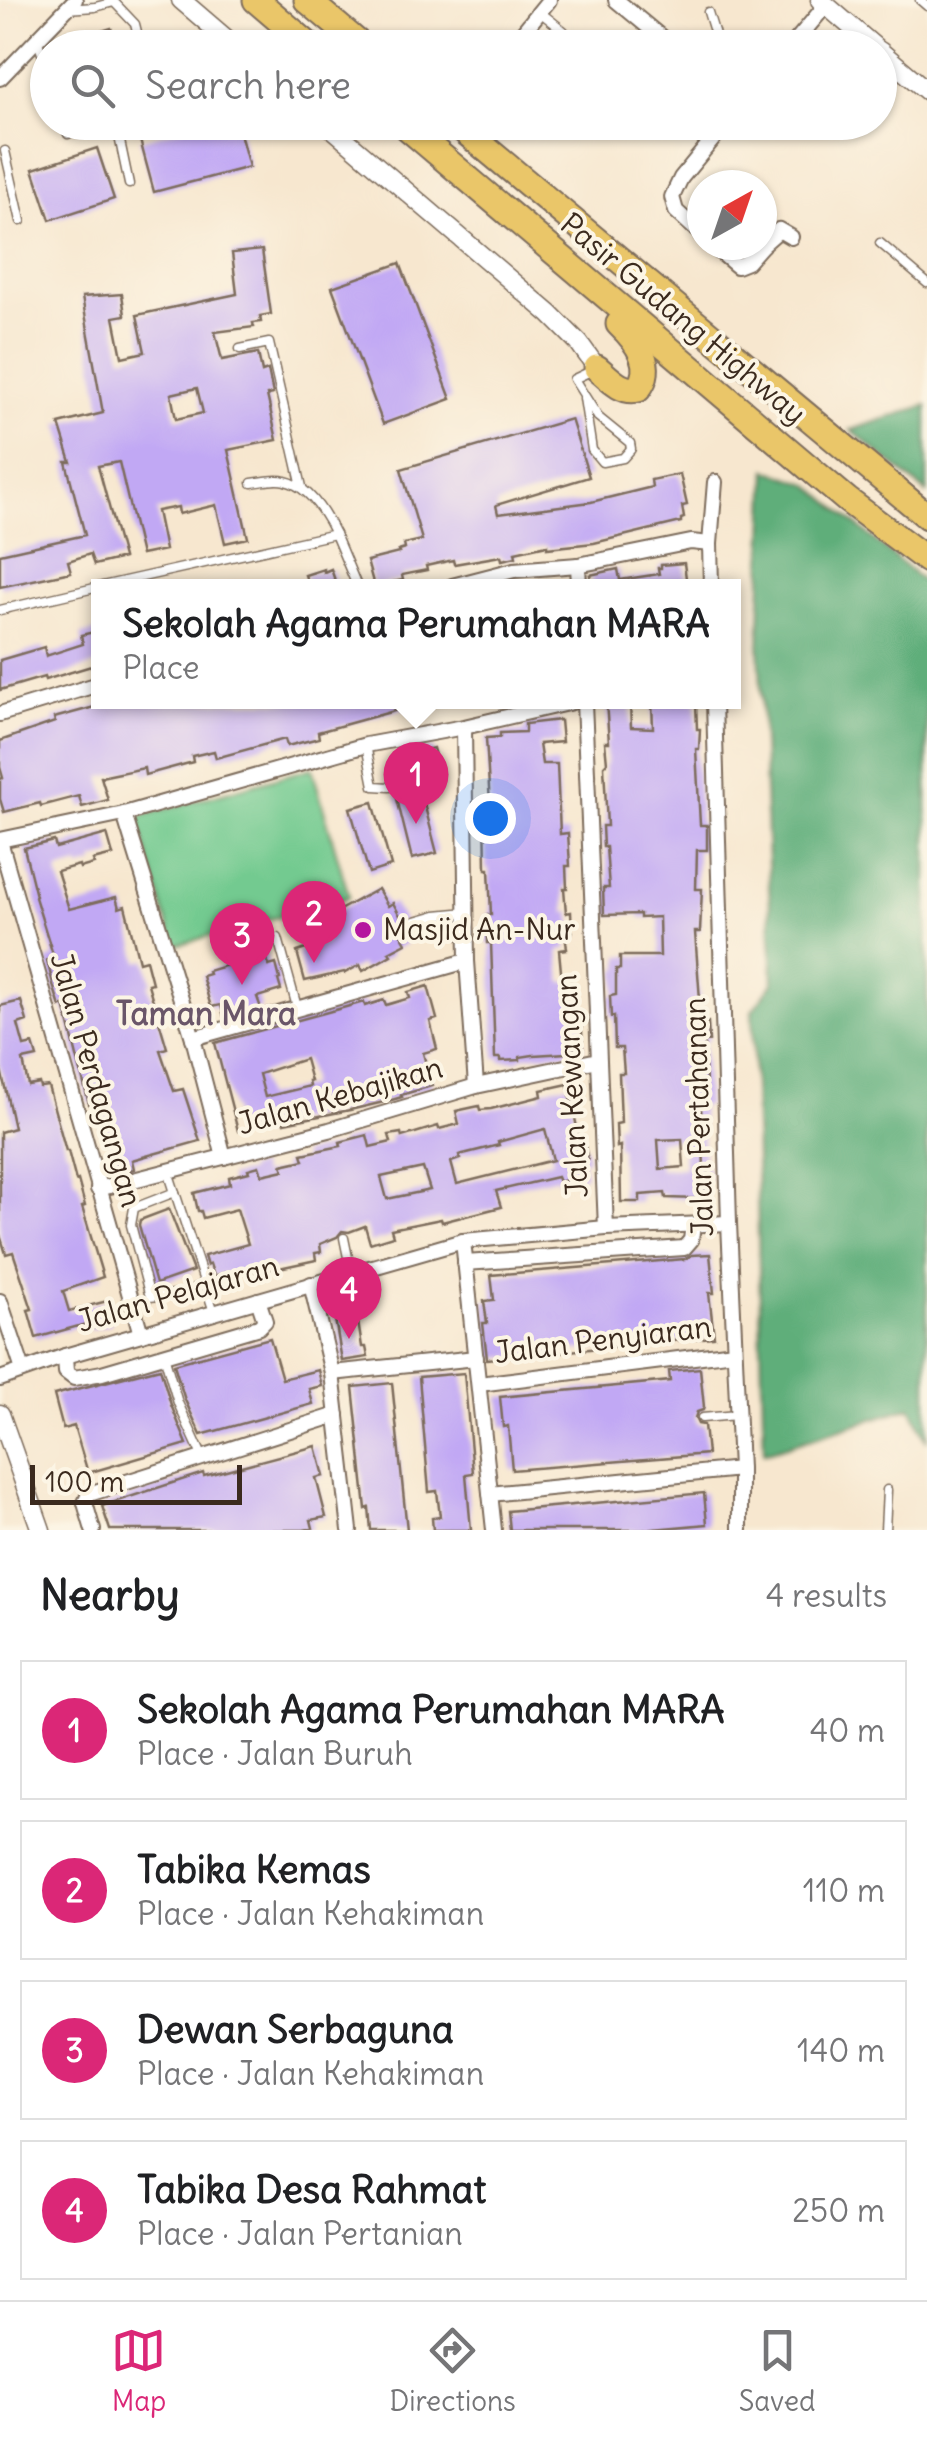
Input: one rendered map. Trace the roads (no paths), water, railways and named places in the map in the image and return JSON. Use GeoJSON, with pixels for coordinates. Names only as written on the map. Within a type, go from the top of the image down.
{"type":"FeatureCollection","features":[{"type":"Feature","properties":{"kind":"highway"},"geometry":{"type":"LineString","coordinates":[[256,0],[291,30]]}},
{"type":"Feature","properties":{"kind":"highway"},"geometry":{"type":"LineString","coordinates":[[308,0],[343,30]]}},
{"type":"Feature","properties":{"kind":"highway","name":"Pasir Gudang Highway"},"geometry":{"type":"LineString","coordinates":[[422,140],[832,487],[927,560]]}},
{"type":"Feature","properties":{"kind":"highway","name":"Pasir Gudang Highway"},"geometry":{"type":"LineString","coordinates":[[476,140],[927,516]]}},
{"type":"Feature","properties":{"kind":"highway"},"geometry":{"type":"LineString","coordinates":[[559,256],[578,288],[630,334],[640,350],[646,373],[638,390],[629,391],[597,368]]}},
{"type":"Feature","properties":{"kind":"street"},"geometry":{"type":"LineString","coordinates":[[181,0],[216,30]]}},
{"type":"Feature","properties":{"kind":"street"},"geometry":{"type":"LineString","coordinates":[[616,0],[652,30]]}},
{"type":"Feature","properties":{"kind":"street"},"geometry":{"type":"LineString","coordinates":[[803,30],[823,2],[856,30]]}},
{"type":"Feature","properties":{"kind":"street"},"geometry":{"type":"LineString","coordinates":[[47,30],[71,5]]}},
{"type":"Feature","properties":{"kind":"street"},"geometry":{"type":"LineString","coordinates":[[525,30],[545,6]]}},
{"type":"Feature","properties":{"kind":"street"},"geometry":{"type":"LineString","coordinates":[[0,78],[30,48]]}},
{"type":"Feature","properties":{"kind":"street"},"geometry":{"type":"LineString","coordinates":[[897,66],[927,92]]}},
{"type":"Feature","properties":{"kind":"street"},"geometry":{"type":"LineString","coordinates":[[346,140],[550,314],[597,368]]}},
{"type":"Feature","properties":{"kind":"street"},"geometry":{"type":"LineString","coordinates":[[687,221],[676,210],[672,196],[680,178],[712,140]]}},
{"type":"Feature","properties":{"kind":"street"},"geometry":{"type":"LineString","coordinates":[[777,232],[791,237]]}},
{"type":"Feature","properties":{"kind":"street"},"geometry":{"type":"LineString","coordinates":[[711,579],[715,482]]}},
{"type":"Feature","properties":{"kind":"street"},"geometry":{"type":"LineString","coordinates":[[479,579],[514,570],[578,565],[691,542],[710,544]]}},
{"type":"Feature","properties":{"kind":"street"},"geometry":{"type":"LineString","coordinates":[[578,565],[579,579]]}},
{"type":"Feature","properties":{"kind":"street"},"geometry":{"type":"LineString","coordinates":[[0,714],[91,686]]}},
{"type":"Feature","properties":{"kind":"street"},"geometry":{"type":"LineString","coordinates":[[0,841],[124,814],[366,745],[542,709]]}},
{"type":"Feature","properties":{"kind":"street","name":"Jalan Kewangan"},"geometry":{"type":"LineString","coordinates":[[584,709],[606,1228]]}},
{"type":"Feature","properties":{"kind":"street","name":"Jalan Pertahanan"},"geometry":{"type":"LineString","coordinates":[[714,709],[740,1530]]}},
{"type":"Feature","properties":{"kind":"street"},"geometry":{"type":"LineString","coordinates":[[464,727],[467,961],[476,1086]]}},
{"type":"Feature","properties":{"kind":"street"},"geometry":{"type":"LineString","coordinates":[[124,814],[193,1038],[224,1156]]}},
{"type":"Feature","properties":{"kind":"street","name":"Jalan Perdagangan"},"geometry":{"type":"LineString","coordinates":[[0,841],[141,1334]]}},
{"type":"Feature","properties":{"kind":"street"},"geometry":{"type":"LineString","coordinates":[[193,1038],[467,961]]}},
{"type":"Feature","properties":{"kind":"street","name":"Jalan Kebajikan"},"geometry":{"type":"LineString","coordinates":[[98,1189],[329,1130],[476,1086],[598,1060]]}},
{"type":"Feature","properties":{"kind":"street","name":"Jalan Pelajaran"},"geometry":{"type":"LineString","coordinates":[[0,1379],[65,1356],[462,1241],[606,1228],[729,1223]]}},
{"type":"Feature","properties":{"kind":"street"},"geometry":{"type":"LineString","coordinates":[[465,1263],[684,1248],[691,1240],[693,1226]]}},
{"type":"Feature","properties":{"kind":"street"},"geometry":{"type":"LineString","coordinates":[[462,1241],[494,1530]]}},
{"type":"Feature","properties":{"kind":"street"},"geometry":{"type":"LineString","coordinates":[[311,1284],[332,1373],[350,1530]]}},
{"type":"Feature","properties":{"kind":"street"},"geometry":{"type":"LineString","coordinates":[[65,1356],[66,1372],[74,1378],[102,1373],[260,1327],[265,1320],[258,1300]]}},
{"type":"Feature","properties":{"kind":"street"},"geometry":{"type":"LineString","coordinates":[[0,1301],[23,1370]]}},
{"type":"Feature","properties":{"kind":"street","name":"Jalan Penyiaran"},"geometry":{"type":"LineString","coordinates":[[479,1384],[734,1352]]}},
{"type":"Feature","properties":{"kind":"street"},"geometry":{"type":"LineString","coordinates":[[332,1373],[476,1358]]}},
{"type":"Feature","properties":{"kind":"street"},"geometry":{"type":"LineString","coordinates":[[0,1414],[41,1530]]}},
{"type":"Feature","properties":{"kind":"street"},"geometry":{"type":"LineString","coordinates":[[94,1530],[84,1503],[90,1494],[337,1414]]}},
{"type":"Feature","properties":{"kind":"street"},"geometry":{"type":"LineString","coordinates":[[490,1494],[740,1469]]}},
{"type":"Feature","properties":{"kind":"lane"},"geometry":{"type":"LineString","coordinates":[[920,0],[927,6]]}},
{"type":"Feature","properties":{"kind":"lane"},"geometry":{"type":"LineString","coordinates":[[71,5],[96,7],[114,2],[136,30]]}},
{"type":"Feature","properties":{"kind":"lane"},"geometry":{"type":"LineString","coordinates":[[545,6],[564,30]]}},
{"type":"Feature","properties":{"kind":"lane"},"geometry":{"type":"LineString","coordinates":[[708,12],[714,30]]}},
{"type":"Feature","properties":{"kind":"lane"},"geometry":{"type":"LineString","coordinates":[[120,140],[129,184]]}},
{"type":"Feature","properties":{"kind":"lane"},"geometry":{"type":"LineString","coordinates":[[5,151],[21,220]]}},
{"type":"Feature","properties":{"kind":"lane"},"geometry":{"type":"LineString","coordinates":[[880,243],[927,282]]}},
{"type":"Feature","properties":{"kind":"lane"},"geometry":{"type":"LineString","coordinates":[[240,350],[269,343],[302,487],[328,520],[355,579]]}},
{"type":"Feature","properties":{"kind":"lane"},"geometry":{"type":"LineString","coordinates":[[584,398],[592,450],[602,462],[623,458],[631,449],[630,443],[598,417],[574,379],[597,368]]}},
{"type":"Feature","properties":{"kind":"lane"},"geometry":{"type":"LineString","coordinates":[[252,483],[282,479],[302,487]]}},
{"type":"Feature","properties":{"kind":"lane"},"geometry":{"type":"LineString","coordinates":[[135,579],[335,534]]}},
{"type":"Feature","properties":{"kind":"lane"},"geometry":{"type":"LineString","coordinates":[[0,610],[91,589]]}},
{"type":"Feature","properties":{"kind":"lane"},"geometry":{"type":"LineString","coordinates":[[366,745],[374,786],[390,787]]}},
{"type":"Feature","properties":{"kind":"lane"},"geometry":{"type":"LineString","coordinates":[[412,922],[467,912]]}},
{"type":"Feature","properties":{"kind":"lane"},"geometry":{"type":"LineString","coordinates":[[278,938],[297,1008]]}},
{"type":"Feature","properties":{"kind":"lane"},"geometry":{"type":"LineString","coordinates":[[168,1171],[214,1312]]}},
{"type":"Feature","properties":{"kind":"lane"},"geometry":{"type":"LineString","coordinates":[[175,1192],[134,1208],[131,1226],[150,1297],[184,1293],[205,1284]]}},
{"type":"Feature","properties":{"kind":"lane"},"geometry":{"type":"LineString","coordinates":[[344,1238],[351,1272]]}},
{"type":"Feature","properties":{"kind":"lane"},"geometry":{"type":"LineString","coordinates":[[164,1355],[178,1404],[204,1458]]}},
{"type":"Feature","properties":{"kind":"lane"},"geometry":{"type":"LineString","coordinates":[[702,1418],[737,1415]]}},
{"type":"Feature","properties":{"kind":"lane"},"geometry":{"type":"LineString","coordinates":[[885,1530],[887,1490]]}},
{"type":"Feature","properties":{"kind":"place","name":"Sekolah Agama Perumahan MARA"},"geometry":{"type":"Point","coordinates":[416,824]}},
{"type":"Feature","properties":{"kind":"place","name":"Masjid An-Nur"},"geometry":{"type":"Point","coordinates":[363,930]}},
{"type":"Feature","properties":{"kind":"place","name":"Tabika Kemas"},"geometry":{"type":"Point","coordinates":[314,963]}},
{"type":"Feature","properties":{"kind":"place","name":"Dewan Serbaguna"},"geometry":{"type":"Point","coordinates":[242,985]}},
{"type":"Feature","properties":{"kind":"place","name":"Tabika Desa Rahmat"},"geometry":{"type":"Point","coordinates":[349,1339]}},
{"type":"Feature","properties":{"kind":"district","name":"Taman Mara"},"geometry":{"type":"Point","coordinates":[206,1014]}}]}
